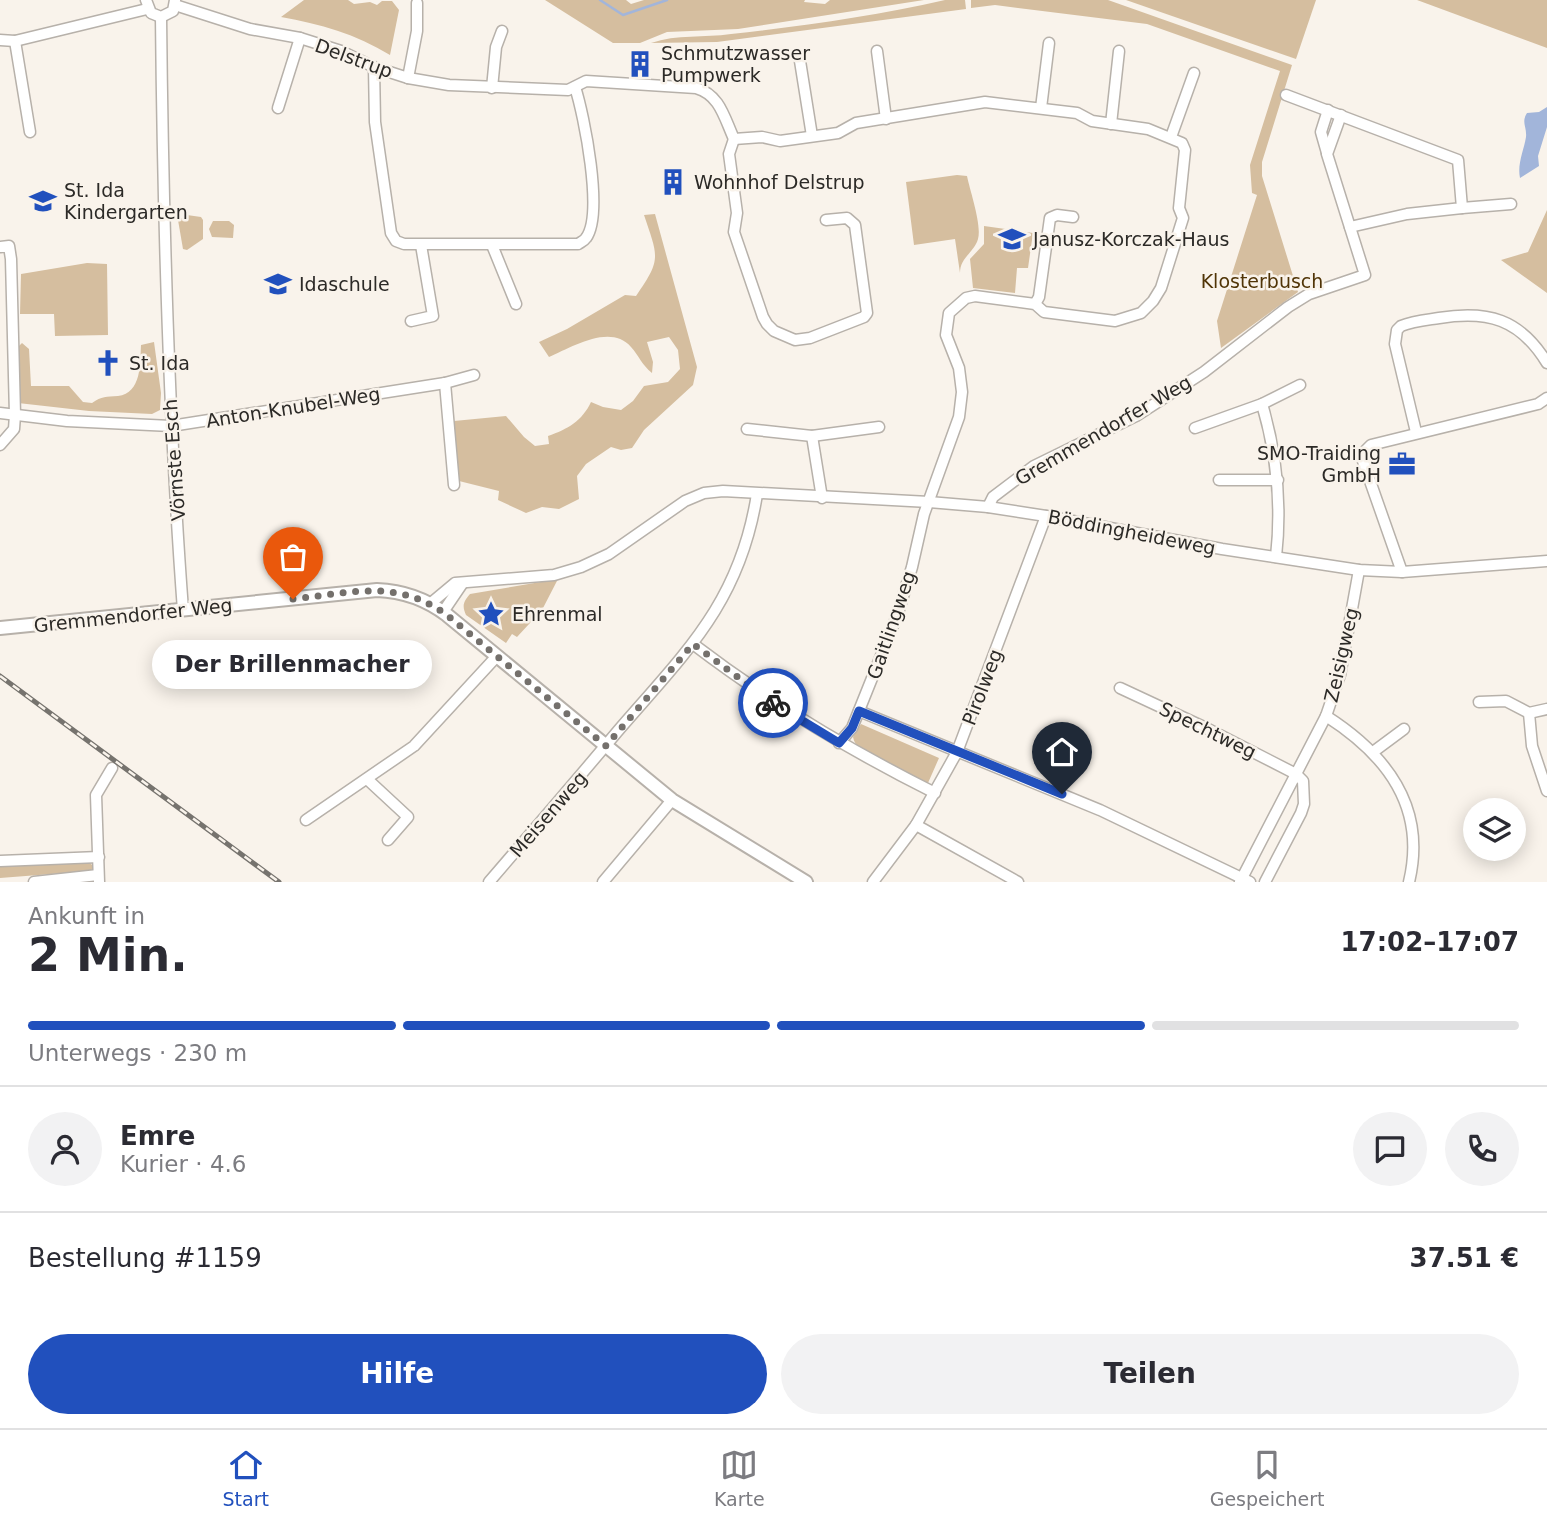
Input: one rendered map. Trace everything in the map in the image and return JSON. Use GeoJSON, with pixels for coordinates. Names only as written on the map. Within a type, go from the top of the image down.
{"type":"FeatureCollection","features":[{"type":"Feature","properties":{"kind":"street"},"geometry":{"type":"LineString","coordinates":[[0,39],[15,41],[147,4],[151,13],[162,17],[173,11],[175,3]]}},
{"type":"Feature","properties":{"kind":"street","name":"Delstrup"},"geometry":{"type":"LineString","coordinates":[[175,3],[250,29],[300,38],[341,51],[374,67],[408,78],[449,85],[568,90],[586,81],[696,88],[708,92],[715,100],[734,139]]}},
{"type":"Feature","properties":{"kind":"street","name":"Delstrup"},"geometry":{"type":"LineString","coordinates":[[408,78],[417,31],[417,3]]}},
{"type":"Feature","properties":{"kind":"street","name":"Vörnste Esch"},"geometry":{"type":"LineString","coordinates":[[162,17],[163,201],[171,426],[183,610]]}},
{"type":"Feature","properties":{"kind":"street"},"geometry":{"type":"LineString","coordinates":[[492,88],[496,47],[502,31]]}},
{"type":"Feature","properties":{"kind":"street","name":"Delstrup"},"geometry":{"type":"LineString","coordinates":[[278,108],[300,38]]}},
{"type":"Feature","properties":{"kind":"street"},"geometry":{"type":"LineString","coordinates":[[15,41],[30,132]]}},
{"type":"Feature","properties":{"kind":"street"},"geometry":{"type":"LineString","coordinates":[[1041,108],[1049,43]]}},
{"type":"Feature","properties":{"kind":"street"},"geometry":{"type":"LineString","coordinates":[[877,51],[886,119]]}},
{"type":"Feature","properties":{"kind":"street"},"geometry":{"type":"LineString","coordinates":[[1111,124],[1119,51]]}},
{"type":"Feature","properties":{"kind":"street"},"geometry":{"type":"LineString","coordinates":[[800,61],[812,136]]}},
{"type":"Feature","properties":{"kind":"street"},"geometry":{"type":"LineString","coordinates":[[374,67],[375,122],[391,233],[396,241],[421,245],[578,244],[586,240],[590,230],[593,201],[589,150],[582,108],[575,88]]}},
{"type":"Feature","properties":{"kind":"street"},"geometry":{"type":"LineString","coordinates":[[826,220],[847,218],[855,225],[867,313],[864,317],[810,338],[795,340],[784,337],[774,331],[763,317],[734,232],[737,213],[729,154],[734,139],[762,137],[780,141],[838,133],[856,123],[985,102],[1077,113],[1092,121],[1148,129],[1171,137],[1194,73]]}},
{"type":"Feature","properties":{"kind":"street"},"geometry":{"type":"LineString","coordinates":[[1286,95],[1458,160],[1462,208]]}},
{"type":"Feature","properties":{"kind":"street"},"geometry":{"type":"LineString","coordinates":[[1328,110],[1321,132],[1350,227],[1407,214],[1511,204]]}},
{"type":"Feature","properties":{"kind":"street"},"geometry":{"type":"LineString","coordinates":[[1327,153],[1341,115]]}},
{"type":"Feature","properties":{"kind":"street","name":"Gaitlingweg"},"geometry":{"type":"LineString","coordinates":[[839,743],[852,728],[897,616],[929,502],[959,417],[962,392],[959,368],[946,335],[949,313],[966,298],[975,296],[1035,304],[1044,312],[1115,321],[1141,313],[1161,288],[1183,218],[1179,208],[1185,150],[1182,143],[1171,137]]}},
{"type":"Feature","properties":{"kind":"street"},"geometry":{"type":"LineString","coordinates":[[1035,304],[1039,297],[1050,218],[1056,215],[1073,217]]}},
{"type":"Feature","properties":{"kind":"street","name":"Gremmendorfer Weg"},"geometry":{"type":"LineString","coordinates":[[988,507],[993,497],[1034,466],[1136,416],[1204,372],[1309,294],[1365,275],[1350,227]]}},
{"type":"Feature","properties":{"kind":"street"},"geometry":{"type":"LineString","coordinates":[[411,321],[433,316],[421,245]]}},
{"type":"Feature","properties":{"kind":"street"},"geometry":{"type":"LineString","coordinates":[[492,245],[516,304]]}},
{"type":"Feature","properties":{"kind":"street"},"geometry":{"type":"LineString","coordinates":[[0,247],[9,246],[11,259],[15,415],[14,429],[0,445]]}},
{"type":"Feature","properties":{"kind":"street"},"geometry":{"type":"LineString","coordinates":[[1416,432],[1395,344],[1397,330],[1401,326],[1465,314],[1491,316],[1524,334],[1547,363]]}},
{"type":"Feature","properties":{"kind":"street","name":"Anton-Knubel-Weg"},"geometry":{"type":"LineString","coordinates":[[0,413],[67,421],[171,426],[445,383],[474,375]]}},
{"type":"Feature","properties":{"kind":"street"},"geometry":{"type":"LineString","coordinates":[[445,383],[454,485]]}},
{"type":"Feature","properties":{"kind":"street"},"geometry":{"type":"LineString","coordinates":[[1195,428],[1262,404],[1300,385]]}},
{"type":"Feature","properties":{"kind":"street"},"geometry":{"type":"LineString","coordinates":[[1402,572],[1363,461],[1364,452],[1371,445],[1538,404],[1547,398]]}},
{"type":"Feature","properties":{"kind":"street"},"geometry":{"type":"LineString","coordinates":[[1262,404],[1273,441],[1278,480],[1280,520],[1276,557]]}},
{"type":"Feature","properties":{"kind":"street"},"geometry":{"type":"LineString","coordinates":[[747,429],[812,436],[879,427]]}},
{"type":"Feature","properties":{"kind":"street"},"geometry":{"type":"LineString","coordinates":[[812,436],[822,498]]}},
{"type":"Feature","properties":{"kind":"street"},"geometry":{"type":"LineString","coordinates":[[1219,480],[1278,480]]}},
{"type":"Feature","properties":{"kind":"street"},"geometry":{"type":"LineString","coordinates":[[431,603],[455,583],[554,575],[581,567],[608,554],[685,501],[704,493],[723,491],[988,507]]}},
{"type":"Feature","properties":{"kind":"street","name":"Meisenweg"},"geometry":{"type":"LineString","coordinates":[[489,882],[711,620],[735,576],[751,525],[757,494]]}},
{"type":"Feature","properties":{"kind":"street","name":"Böddingheideweg"},"geometry":{"type":"LineString","coordinates":[[988,507],[1359,570],[1402,572],[1547,561]]}},
{"type":"Feature","properties":{"kind":"street","name":"Pirolweg"},"geometry":{"type":"LineString","coordinates":[[873,882],[916,825],[957,752],[1046,516]]}},
{"type":"Feature","properties":{"kind":"street","name":"Zeisigweg"},"geometry":{"type":"LineString","coordinates":[[1244,881],[1326,716],[1340,675],[1359,570]]}},
{"type":"Feature","properties":{"kind":"street"},"geometry":{"type":"LineString","coordinates":[[443,612],[462,584]]}},
{"type":"Feature","properties":{"kind":"street","name":"Gremmendorfer Weg"},"geometry":{"type":"LineString","coordinates":[[0,628],[377,590],[404,593],[431,603],[443,612],[672,800],[806,882]]}},
{"type":"Feature","properties":{"kind":"street"},"geometry":{"type":"LineString","coordinates":[[693,644],[750,688],[839,743],[935,793]]}},
{"type":"Feature","properties":{"kind":"street"},"geometry":{"type":"LineString","coordinates":[[306,820],[414,746],[497,656]]}},
{"type":"Feature","properties":{"kind":"street","name":"Spechtweg"},"geometry":{"type":"LineString","coordinates":[[1120,688],[1296,774]]}},
{"type":"Feature","properties":{"kind":"street"},"geometry":{"type":"LineString","coordinates":[[1479,702],[1506,701],[1529,713],[1547,709]]}},
{"type":"Feature","properties":{"kind":"street"},"geometry":{"type":"LineString","coordinates":[[859,711],[1100,810],[1244,881]]}},
{"type":"Feature","properties":{"kind":"street"},"geometry":{"type":"LineString","coordinates":[[1529,713],[1532,746],[1547,791]]}},
{"type":"Feature","properties":{"kind":"street"},"geometry":{"type":"LineString","coordinates":[[1326,716],[1373,752],[1398,785],[1409,814],[1413,847],[1409,882]]}},
{"type":"Feature","properties":{"kind":"street"},"geometry":{"type":"LineString","coordinates":[[1373,752],[1404,729]]}},
{"type":"Feature","properties":{"kind":"street"},"geometry":{"type":"LineString","coordinates":[[34,882],[98,878],[96,795],[113,768]]}},
{"type":"Feature","properties":{"kind":"street"},"geometry":{"type":"LineString","coordinates":[[1265,882],[1304,804],[1303,780],[1296,774]]}},
{"type":"Feature","properties":{"kind":"street"},"geometry":{"type":"LineString","coordinates":[[367,779],[408,817],[388,840]]}},
{"type":"Feature","properties":{"kind":"street"},"geometry":{"type":"LineString","coordinates":[[603,882],[672,800]]}},
{"type":"Feature","properties":{"kind":"street"},"geometry":{"type":"LineString","coordinates":[[916,825],[1018,882]]}},
{"type":"Feature","properties":{"kind":"street"},"geometry":{"type":"LineString","coordinates":[[0,861],[99,857]]}},
{"type":"Feature","properties":{"kind":"green space"},"geometry":{"type":"Polygon","coordinates":[[[304,0],[348,0],[354,4],[370,2],[377,5],[382,1],[392,1],[399,10],[390,55],[337,31],[281,17],[304,0]]]}},
{"type":"Feature","properties":{"kind":"green space"},"geometry":{"type":"Polygon","coordinates":[[[545,0],[626,0],[631,4],[644,0],[805,0],[804,2],[825,4],[830,0],[924,0],[738,29],[667,32],[640,43],[613,43],[545,0]]]}},
{"type":"Feature","properties":{"kind":"green space"},"geometry":{"type":"Polygon","coordinates":[[[945,0],[965,0],[966,9],[717,42],[651,43],[671,38],[812,24],[945,0]]]}},
{"type":"Feature","properties":{"kind":"green space","name":"Klosterbusch"},"geometry":{"type":"Polygon","coordinates":[[[971,0],[1108,0],[1292,65],[1262,162],[1262,176],[1298,292],[1221,348],[1217,321],[1257,195],[1252,193],[1250,165],[1280,71],[1147,24],[995,5],[971,8],[971,0]]]}},
{"type":"Feature","properties":{"kind":"green space"},"geometry":{"type":"Polygon","coordinates":[[[1126,0],[1316,0],[1296,59],[1126,0]]]}},
{"type":"Feature","properties":{"kind":"green space"},"geometry":{"type":"Polygon","coordinates":[[[1417,0],[1547,0],[1547,48],[1417,0]]]}},
{"type":"Feature","properties":{"kind":"green space"},"geometry":{"type":"Polygon","coordinates":[[[967,176],[979,233],[976,244],[962,263],[960,273],[955,239],[914,245],[906,182],[967,176]]]}},
{"type":"Feature","properties":{"kind":"green space"},"geometry":{"type":"Polygon","coordinates":[[[1547,210],[1547,293],[1501,260],[1528,252],[1547,210]]]}},
{"type":"Feature","properties":{"kind":"green space"},"geometry":{"type":"Polygon","coordinates":[[[655,214],[697,367],[693,385],[644,430],[632,448],[621,450],[611,447],[586,464],[577,476],[579,499],[559,509],[542,507],[526,513],[498,500],[499,491],[459,481],[454,421],[506,416],[535,446],[549,444],[548,436],[574,424],[591,402],[621,410],[633,401],[644,386],[668,382],[680,369],[678,350],[669,337],[647,342],[653,362],[652,373],[631,347],[612,337],[590,340],[549,357],[539,342],[625,295],[636,296],[654,265],[654,249],[644,215],[655,214]]]}},
{"type":"Feature","properties":{"kind":"green space"},"geometry":{"type":"Polygon","coordinates":[[[187,215],[201,217],[203,220],[203,239],[187,250],[183,249],[178,220],[187,215]]]}},
{"type":"Feature","properties":{"kind":"green space"},"geometry":{"type":"Polygon","coordinates":[[[213,221],[229,221],[234,225],[233,238],[212,237],[209,229],[213,221]]]}},
{"type":"Feature","properties":{"kind":"green space"},"geometry":{"type":"Polygon","coordinates":[[[984,226],[1033,233],[1028,268],[1017,268],[1015,293],[973,288],[970,259],[984,244],[984,226]]]}},
{"type":"Feature","properties":{"kind":"green space"},"geometry":{"type":"Polygon","coordinates":[[[87,263],[107,264],[108,335],[55,336],[54,314],[20,314],[21,274],[87,263]]]}},
{"type":"Feature","properties":{"kind":"green space"},"geometry":{"type":"Polygon","coordinates":[[[154,342],[161,393],[160,410],[152,414],[89,411],[18,403],[18,347],[22,343],[29,349],[31,386],[69,386],[83,402],[92,403],[101,398],[126,394],[132,389],[140,368],[141,345],[154,342]]]}},
{"type":"Feature","properties":{"kind":"green space"},"geometry":{"type":"Polygon","coordinates":[[[558,579],[542,610],[517,637],[512,634],[506,643],[466,615],[464,604],[470,594],[558,579]]]}},
{"type":"Feature","properties":{"kind":"green space"},"geometry":{"type":"Polygon","coordinates":[[[861,724],[939,758],[928,783],[884,765],[863,752],[853,737],[861,724]]]}},
{"type":"Feature","properties":{"kind":"green space"},"geometry":{"type":"Polygon","coordinates":[[[89,862],[94,867],[90,871],[0,878],[0,866],[89,862]]]}},
{"type":"Feature","properties":{"kind":"water"},"geometry":{"type":"Polygon","coordinates":[[[1547,107],[1547,127],[1538,156],[1539,166],[1520,178],[1520,162],[1526,137],[1525,116],[1547,107]]]}},
{"type":"Feature","properties":{"kind":"waterway"},"geometry":{"type":"LineString","coordinates":[[600,0],[623,15],[667,0]]}},
{"type":"Feature","properties":{"kind":"railway"},"geometry":{"type":"LineString","coordinates":[[0,676],[279,882]]}},
{"type":"Feature","properties":{"kind":"way so far"},"geometry":{"type":"LineString","coordinates":[[293,599],[377,590],[412,595],[427,601],[606,746],[693,644],[773,703]]}},
{"type":"Feature","properties":{"kind":"place","name":"Schmutzwasser Pumpwerk"},"geometry":{"type":"Point","coordinates":[640,64]}},
{"type":"Feature","properties":{"kind":"place","name":"Wohnhof Delstrup"},"geometry":{"type":"Point","coordinates":[673,182]}},
{"type":"Feature","properties":{"kind":"place","name":"St. Ida Kindergarten"},"geometry":{"type":"Point","coordinates":[43,201]}},
{"type":"Feature","properties":{"kind":"place","name":"Janusz-Korczak-Haus"},"geometry":{"type":"Point","coordinates":[1012,239]}},
{"type":"Feature","properties":{"kind":"place","name":"Idaschule"},"geometry":{"type":"Point","coordinates":[278,284]}},
{"type":"Feature","properties":{"kind":"place","name":"St. Ida"},"geometry":{"type":"Point","coordinates":[108,363]}},
{"type":"Feature","properties":{"kind":"place","name":"SMO-Traiding GmbH"},"geometry":{"type":"Point","coordinates":[1402,464]}},
{"type":"Feature","properties":{"kind":"place","name":"Der Brillenmacher"},"geometry":{"type":"Point","coordinates":[293,599]}},
{"type":"Feature","properties":{"kind":"place","name":"Ehrenmal"},"geometry":{"type":"Point","coordinates":[491,614]}},
{"type":"Feature","properties":{"kind":"route"},"geometry":{"type":"LineString","coordinates":[[773,703],[839,743],[852,728],[859,711],[1062,794]]}}]}
